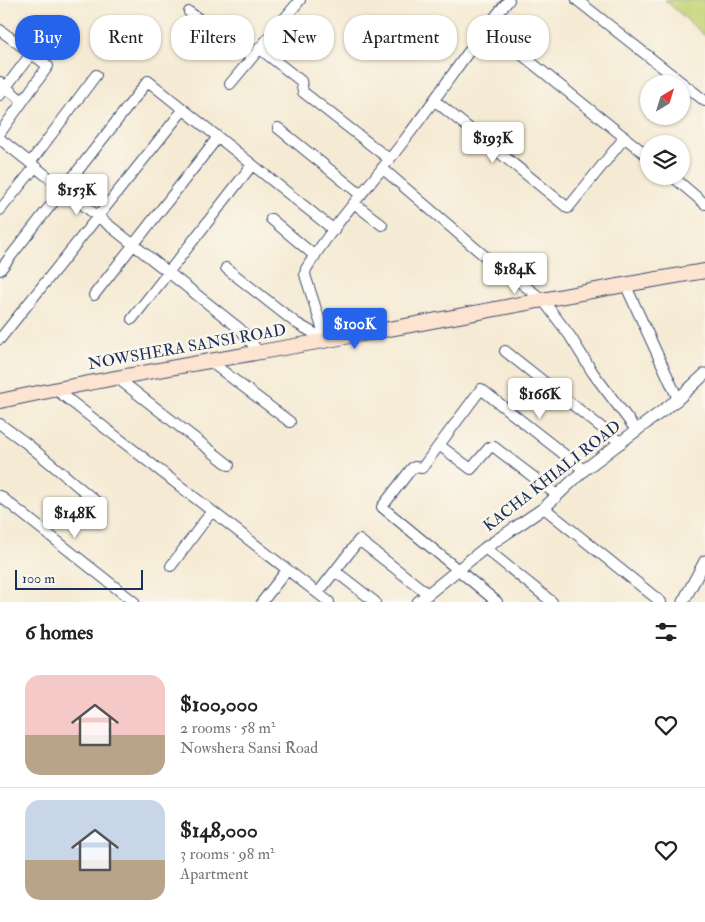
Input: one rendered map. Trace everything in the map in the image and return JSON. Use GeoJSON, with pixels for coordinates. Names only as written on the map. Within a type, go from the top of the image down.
{"type":"FeatureCollection","features":[{"type":"Feature","properties":{"kind":"main road","name":"NOWSHERA SANSI ROAD"},"geometry":{"type":"LineString","coordinates":[[0,401],[208,360],[705,271]]}},
{"type":"Feature","properties":{"kind":"street"},"geometry":{"type":"LineString","coordinates":[[254,54],[298,0]]}},
{"type":"Feature","properties":{"kind":"street"},"geometry":{"type":"LineString","coordinates":[[496,15],[509,0]]}},
{"type":"Feature","properties":{"kind":"street"},"geometry":{"type":"LineString","coordinates":[[577,0],[705,101]]}},
{"type":"Feature","properties":{"kind":"street"},"geometry":{"type":"LineString","coordinates":[[189,12],[193,15]]}},
{"type":"Feature","properties":{"kind":"street"},"geometry":{"type":"LineString","coordinates":[[0,30],[15,42]]}},
{"type":"Feature","properties":{"kind":"street"},"geometry":{"type":"LineString","coordinates":[[259,48],[301,81],[303,92],[389,160]]}},
{"type":"Feature","properties":{"kind":"street"},"geometry":{"type":"LineString","coordinates":[[326,340],[305,274],[315,256],[334,230],[389,160],[467,53]]}},
{"type":"Feature","properties":{"kind":"street"},"geometry":{"type":"LineString","coordinates":[[22,101],[2,88],[26,60]]}},
{"type":"Feature","properties":{"kind":"street"},"geometry":{"type":"LineString","coordinates":[[0,133],[48,66],[40,60]]}},
{"type":"Feature","properties":{"kind":"street"},"geometry":{"type":"LineString","coordinates":[[230,84],[250,60]]}},
{"type":"Feature","properties":{"kind":"street"},"geometry":{"type":"LineString","coordinates":[[529,60],[640,150]]}},
{"type":"Feature","properties":{"kind":"street"},"geometry":{"type":"LineString","coordinates":[[0,210],[96,76]]}},
{"type":"Feature","properties":{"kind":"street"},"geometry":{"type":"LineString","coordinates":[[0,270],[148,81],[334,230]]}},
{"type":"Feature","properties":{"kind":"street"},"geometry":{"type":"LineString","coordinates":[[434,100],[568,208],[625,137]]}},
{"type":"Feature","properties":{"kind":"street"},"geometry":{"type":"LineString","coordinates":[[0,339],[183,110]]}},
{"type":"Feature","properties":{"kind":"street"},"geometry":{"type":"LineString","coordinates":[[278,128],[358,199],[382,225]]}},
{"type":"Feature","properties":{"kind":"street"},"geometry":{"type":"LineString","coordinates":[[94,295],[218,137]]}},
{"type":"Feature","properties":{"kind":"street"},"geometry":{"type":"LineString","coordinates":[[0,139],[240,329],[259,352]]}},
{"type":"Feature","properties":{"kind":"street"},"geometry":{"type":"LineString","coordinates":[[132,319],[252,165]]}},
{"type":"Feature","properties":{"kind":"street"},"geometry":{"type":"LineString","coordinates":[[382,168],[482,253],[542,299],[570,336],[589,368],[637,431]]}},
{"type":"Feature","properties":{"kind":"street"},"geometry":{"type":"LineString","coordinates":[[683,185],[705,204]]}},
{"type":"Feature","properties":{"kind":"street"},"geometry":{"type":"LineString","coordinates":[[271,219],[315,256]]}},
{"type":"Feature","properties":{"kind":"street"},"geometry":{"type":"LineString","coordinates":[[226,268],[296,323],[326,340]]}},
{"type":"Feature","properties":{"kind":"street"},"geometry":{"type":"LineString","coordinates":[[625,284],[678,399]]}},
{"type":"Feature","properties":{"kind":"street"},"geometry":{"type":"LineString","coordinates":[[505,351],[621,443]]}},
{"type":"Feature","properties":{"kind":"street"},"geometry":{"type":"LineString","coordinates":[[208,360],[290,422]]}},
{"type":"Feature","properties":{"kind":"street","name":"KACHA KHIALI ROAD"},"geometry":{"type":"LineString","coordinates":[[418,602],[485,548],[544,508],[584,470],[678,399],[705,374]]}},
{"type":"Feature","properties":{"kind":"street"},"geometry":{"type":"LineString","coordinates":[[116,377],[229,465]]}},
{"type":"Feature","properties":{"kind":"street"},"geometry":{"type":"LineString","coordinates":[[497,602],[382,507],[412,468],[422,468],[481,388],[584,470]]}},
{"type":"Feature","properties":{"kind":"street"},"geometry":{"type":"LineString","coordinates":[[55,389],[329,602]]}},
{"type":"Feature","properties":{"kind":"street"},"geometry":{"type":"LineString","coordinates":[[0,424],[98,502]]}},
{"type":"Feature","properties":{"kind":"street"},"geometry":{"type":"LineString","coordinates":[[439,445],[471,469],[489,448],[494,447],[557,495]]}},
{"type":"Feature","properties":{"kind":"street"},"geometry":{"type":"LineString","coordinates":[[0,496],[134,602]]}},
{"type":"Feature","properties":{"kind":"street"},"geometry":{"type":"LineString","coordinates":[[544,508],[661,602]]}},
{"type":"Feature","properties":{"kind":"street"},"geometry":{"type":"LineString","coordinates":[[170,566],[212,511]]}},
{"type":"Feature","properties":{"kind":"street"},"geometry":{"type":"LineString","coordinates":[[318,593],[359,540],[428,594]]}},
{"type":"Feature","properties":{"kind":"street"},"geometry":{"type":"LineString","coordinates":[[485,548],[552,602]]}},
{"type":"Feature","properties":{"kind":"street"},"geometry":{"type":"LineString","coordinates":[[683,602],[705,561]]}},
{"type":"Feature","properties":{"kind":"street"},"geometry":{"type":"LineString","coordinates":[[262,602],[288,570]]}},
{"type":"Feature","properties":{"kind":"street"},"geometry":{"type":"LineString","coordinates":[[335,571],[375,602]]}},
{"type":"Feature","properties":{"kind":"green space"},"geometry":{"type":"Polygon","coordinates":[[[665,0],[705,0],[705,36],[665,0]]]}}]}
